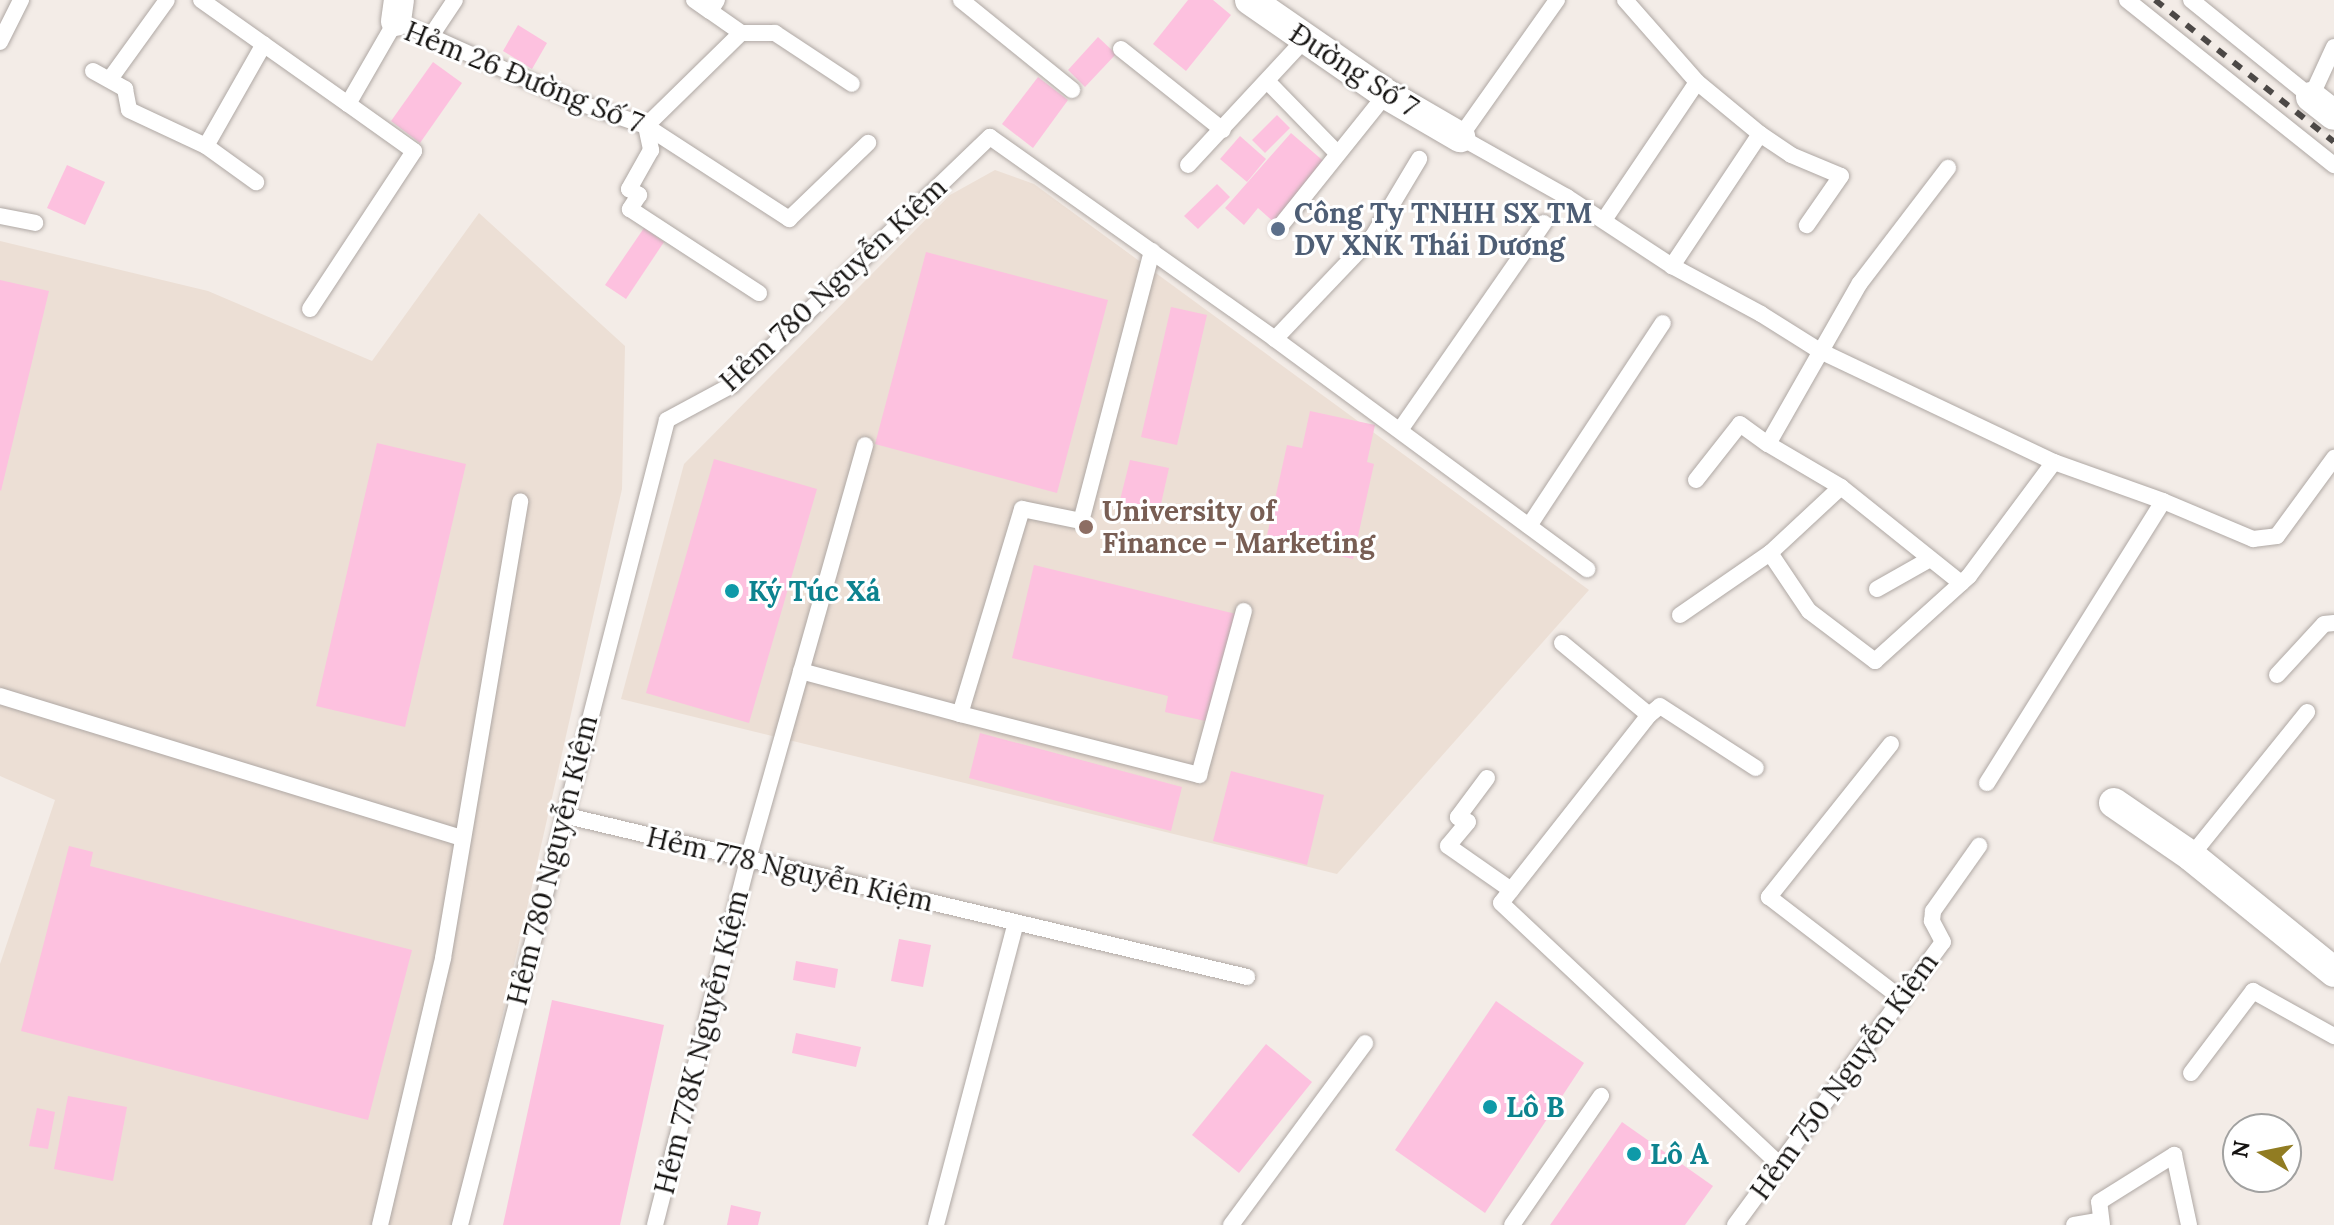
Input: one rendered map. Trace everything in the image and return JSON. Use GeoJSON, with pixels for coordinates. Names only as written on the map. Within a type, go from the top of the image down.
{"type":"FeatureCollection","features":[{"type":"Feature","properties":{"kind":"street","name":"Đường Số 7"},"geometry":{"type":"LineString","coordinates":[[1250,0],[1386,94],[1460,137]]}},
{"type":"Feature","properties":{"kind":"street"},"geometry":{"type":"LineString","coordinates":[[2114,803],[2191,856],[2334,972]]}},
{"type":"Feature","properties":{"kind":"lane"},"geometry":{"type":"LineString","coordinates":[[0,42],[21,0]]}},
{"type":"Feature","properties":{"kind":"lane"},"geometry":{"type":"LineString","coordinates":[[110,79],[167,0]]}},
{"type":"Feature","properties":{"kind":"lane"},"geometry":{"type":"LineString","coordinates":[[431,36],[455,0]]}},
{"type":"Feature","properties":{"kind":"lane"},"geometry":{"type":"LineString","coordinates":[[694,0],[714,5],[741,33]]}},
{"type":"Feature","properties":{"kind":"lane"},"geometry":{"type":"LineString","coordinates":[[961,0],[1072,90]]}},
{"type":"Feature","properties":{"kind":"lane"},"geometry":{"type":"LineString","coordinates":[[1557,0],[1460,137],[1604,220],[1672,266],[1761,314],[1820,351],[2054,462],[2163,501],[2253,539],[2277,536],[2334,458]]}},
{"type":"Feature","properties":{"kind":"lane"},"geometry":{"type":"LineString","coordinates":[[1625,0],[1697,82],[1760,134],[1791,155],[1841,176],[1807,225]]}},
{"type":"Feature","properties":{"kind":"lane"},"geometry":{"type":"LineString","coordinates":[[2127,0],[2334,165]]}},
{"type":"Feature","properties":{"kind":"lane"},"geometry":{"type":"LineString","coordinates":[[2191,0],[2323,106],[2334,47]]}},
{"type":"Feature","properties":{"kind":"lane"},"geometry":{"type":"LineString","coordinates":[[206,1],[414,151],[310,309]]}},
{"type":"Feature","properties":{"kind":"lane","name":"Hẻm 26 Đường Số 7"},"geometry":{"type":"LineString","coordinates":[[348,104],[397,11],[431,36],[574,101],[646,126],[789,219],[868,143]]}},
{"type":"Feature","properties":{"kind":"lane"},"geometry":{"type":"LineString","coordinates":[[759,293],[630,209],[639,195],[629,189],[651,150],[646,126],[741,33],[775,33],[852,84]]}},
{"type":"Feature","properties":{"kind":"lane"},"geometry":{"type":"LineString","coordinates":[[1188,165],[1304,40]]}},
{"type":"Feature","properties":{"kind":"lane"},"geometry":{"type":"LineString","coordinates":[[206,146],[264,44]]}},
{"type":"Feature","properties":{"kind":"lane"},"geometry":{"type":"LineString","coordinates":[[1121,49],[1223,130]]}},
{"type":"Feature","properties":{"kind":"lane"},"geometry":{"type":"LineString","coordinates":[[93,71],[125,89],[129,110],[206,146],[256,182]]}},
{"type":"Feature","properties":{"kind":"lane"},"geometry":{"type":"LineString","coordinates":[[1268,82],[1338,154]]}},
{"type":"Feature","properties":{"kind":"lane"},"geometry":{"type":"LineString","coordinates":[[1604,220],[1697,82]]}},
{"type":"Feature","properties":{"kind":"lane"},"geometry":{"type":"LineString","coordinates":[[1278,229],[1386,94]]}},
{"type":"Feature","properties":{"kind":"lane"},"geometry":{"type":"LineString","coordinates":[[1672,266],[1760,134]]}},
{"type":"Feature","properties":{"kind":"lane","name":"Hẻm 780 Nguyễn Kiệm"},"geometry":{"type":"LineString","coordinates":[[460,1225],[667,420],[732,385],[990,137],[1275,339],[1587,569]]}},
{"type":"Feature","properties":{"kind":"lane"},"geometry":{"type":"LineString","coordinates":[[1275,339],[1373,236],[1419,159]]}},
{"type":"Feature","properties":{"kind":"lane"},"geometry":{"type":"LineString","coordinates":[[1768,444],[1860,283],[1948,168]]}},
{"type":"Feature","properties":{"kind":"lane"},"geometry":{"type":"LineString","coordinates":[[0,216],[35,223]]}},
{"type":"Feature","properties":{"kind":"lane"},"geometry":{"type":"LineString","coordinates":[[1400,430],[1544,223]]}},
{"type":"Feature","properties":{"kind":"lane"},"geometry":{"type":"LineString","coordinates":[[960,714],[1022,509],[1081,521],[1152,251]]}},
{"type":"Feature","properties":{"kind":"lane"},"geometry":{"type":"LineString","coordinates":[[1529,526],[1663,323]]}},
{"type":"Feature","properties":{"kind":"lane"},"geometry":{"type":"LineString","coordinates":[[1696,480],[1740,424],[1841,487],[1961,583]]}},
{"type":"Feature","properties":{"kind":"lane","name":"Hẻm 778K Nguyễn Kiệm"},"geometry":{"type":"LineString","coordinates":[[655,1225],[748,859],[865,445]]}},
{"type":"Feature","properties":{"kind":"lane"},"geometry":{"type":"LineString","coordinates":[[1770,553],[1809,611],[1875,661],[1961,583],[2054,462]]}},
{"type":"Feature","properties":{"kind":"lane"},"geometry":{"type":"LineString","coordinates":[[1680,615],[1770,553],[1841,487]]}},
{"type":"Feature","properties":{"kind":"lane"},"geometry":{"type":"LineString","coordinates":[[380,1225],[443,958],[520,501]]}},
{"type":"Feature","properties":{"kind":"lane"},"geometry":{"type":"LineString","coordinates":[[1987,783],[2163,501]]}},
{"type":"Feature","properties":{"kind":"lane"},"geometry":{"type":"LineString","coordinates":[[1877,589],[1930,559]]}},
{"type":"Feature","properties":{"kind":"lane"},"geometry":{"type":"LineString","coordinates":[[801,671],[1199,775],[1244,611]]}},
{"type":"Feature","properties":{"kind":"lane"},"geometry":{"type":"LineString","coordinates":[[2277,675],[2324,624],[2334,623]]}},
{"type":"Feature","properties":{"kind":"lane"},"geometry":{"type":"LineString","coordinates":[[1562,643],[1649,715]]}},
{"type":"Feature","properties":{"kind":"lane"},"geometry":{"type":"LineString","coordinates":[[0,696],[463,838]]}},
{"type":"Feature","properties":{"kind":"lane"},"geometry":{"type":"LineString","coordinates":[[1756,768],[1660,706],[1649,715],[1501,903],[1778,1163]]}},
{"type":"Feature","properties":{"kind":"lane"},"geometry":{"type":"LineString","coordinates":[[2191,856],[2307,712]]}},
{"type":"Feature","properties":{"kind":"lane"},"geometry":{"type":"LineString","coordinates":[[1891,744],[1769,897],[1902,999]]}},
{"type":"Feature","properties":{"kind":"lane"},"geometry":{"type":"LineString","coordinates":[[1487,778],[1458,817],[1468,822],[1448,846],[1511,890]]}},
{"type":"Feature","properties":{"kind":"lane","name":"Hẻm 778 Nguyễn Kiệm"},"geometry":{"type":"LineString","coordinates":[[563,815],[1247,977]]}},
{"type":"Feature","properties":{"kind":"lane","name":"Hẻm 750 Nguyễn Kiệm"},"geometry":{"type":"LineString","coordinates":[[1735,1225],[1943,942],[1932,921],[1933,911],[1979,846]]}},
{"type":"Feature","properties":{"kind":"lane"},"geometry":{"type":"LineString","coordinates":[[936,1225],[1016,923]]}},
{"type":"Feature","properties":{"kind":"lane"},"geometry":{"type":"LineString","coordinates":[[2191,1073],[2253,991],[2334,1036]]}},
{"type":"Feature","properties":{"kind":"lane"},"geometry":{"type":"LineString","coordinates":[[1231,1225],[1365,1043]]}},
{"type":"Feature","properties":{"kind":"lane"},"geometry":{"type":"LineString","coordinates":[[1512,1225],[1601,1096]]}},
{"type":"Feature","properties":{"kind":"lane"},"geometry":{"type":"LineString","coordinates":[[2074,1225],[2102,1223],[2099,1202],[2174,1155],[2189,1225]]}},
{"type":"Feature","properties":{"kind":"shaded area","name":"University of Finance - Marketing"},"geometry":{"type":"Polygon","coordinates":[[[995,170],[1034,184],[1589,590],[1337,874],[621,699],[684,464],[950,195],[995,170]]]}},
{"type":"Feature","properties":{"kind":"shaded area"},"geometry":{"type":"Polygon","coordinates":[[[479,213],[625,346],[622,489],[455,1225],[0,1225],[0,964],[55,800],[0,776],[0,241],[208,291],[372,361],[479,213]]]}},
{"type":"Feature","properties":{"kind":"building"},"geometry":{"type":"Polygon","coordinates":[[[1188,0],[1213,0],[1231,15],[1186,71],[1153,44],[1188,0]]]}},
{"type":"Feature","properties":{"kind":"building"},"geometry":{"type":"Polygon","coordinates":[[[518,25],[547,43],[532,69],[503,51],[518,25]]]}},
{"type":"Feature","properties":{"kind":"building"},"geometry":{"type":"Polygon","coordinates":[[[1098,37],[1116,54],[1085,87],[1068,70],[1098,37]]]}},
{"type":"Feature","properties":{"kind":"building"},"geometry":{"type":"Polygon","coordinates":[[[433,62],[462,83],[420,143],[391,121],[433,62]]]}},
{"type":"Feature","properties":{"kind":"building"},"geometry":{"type":"Polygon","coordinates":[[[1038,77],[1068,100],[1033,148],[1002,124],[1038,77]]]}},
{"type":"Feature","properties":{"kind":"building"},"geometry":{"type":"Polygon","coordinates":[[[1277,115],[1290,128],[1265,153],[1252,140],[1277,115]]]}},
{"type":"Feature","properties":{"kind":"building"},"geometry":{"type":"Polygon","coordinates":[[[1291,133],[1328,165],[1276,224],[1258,208],[1244,225],[1225,208],[1291,133]]]}},
{"type":"Feature","properties":{"kind":"building"},"geometry":{"type":"Polygon","coordinates":[[[1240,136],[1266,159],[1247,182],[1220,159],[1240,136]]]}},
{"type":"Feature","properties":{"kind":"building"},"geometry":{"type":"Polygon","coordinates":[[[67,165],[105,182],[85,225],[47,208],[67,165]]]}},
{"type":"Feature","properties":{"kind":"building"},"geometry":{"type":"Polygon","coordinates":[[[1217,184],[1230,197],[1198,229],[1184,216],[1217,184]]]}},
{"type":"Feature","properties":{"kind":"building"},"geometry":{"type":"Polygon","coordinates":[[[644,228],[664,242],[626,299],[605,285],[644,228]]]}},
{"type":"Feature","properties":{"kind":"building"},"geometry":{"type":"Polygon","coordinates":[[[926,252],[1108,300],[1057,493],[875,444],[926,252]]]}},
{"type":"Feature","properties":{"kind":"building"},"geometry":{"type":"Polygon","coordinates":[[[0,280],[49,291],[1,491],[0,490],[0,280]]]}},
{"type":"Feature","properties":{"kind":"building"},"geometry":{"type":"Polygon","coordinates":[[[1171,307],[1207,315],[1177,445],[1141,437],[1171,307]]]}},
{"type":"Feature","properties":{"kind":"building"},"geometry":{"type":"Polygon","coordinates":[[[1310,411],[1375,425],[1367,462],[1374,464],[1353,559],[1266,540],[1287,445],[1302,448],[1310,411]]]}},
{"type":"Feature","properties":{"kind":"building"},"geometry":{"type":"Polygon","coordinates":[[[377,443],[466,464],[405,727],[316,706],[377,443]]]}},
{"type":"Feature","properties":{"kind":"building","name":"Ký Túc Xá"},"geometry":{"type":"Polygon","coordinates":[[[714,459],[817,489],[749,723],[646,693],[714,459]]]}},
{"type":"Feature","properties":{"kind":"building"},"geometry":{"type":"Polygon","coordinates":[[[1130,460],[1169,468],[1159,513],[1119,504],[1130,460]]]}},
{"type":"Feature","properties":{"kind":"building"},"geometry":{"type":"Polygon","coordinates":[[[1034,565],[1236,614],[1210,722],[1165,712],[1168,696],[1012,658],[1034,565]]]}},
{"type":"Feature","properties":{"kind":"building"},"geometry":{"type":"Polygon","coordinates":[[[980,733],[1182,787],[1171,831],[969,778],[980,733]]]}},
{"type":"Feature","properties":{"kind":"building"},"geometry":{"type":"Polygon","coordinates":[[[1231,771],[1324,795],[1307,865],[1213,841],[1231,771]]]}},
{"type":"Feature","properties":{"kind":"building"},"geometry":{"type":"Polygon","coordinates":[[[69,846],[93,852],[90,866],[412,950],[368,1120],[21,1031],[69,846]]]}},
{"type":"Feature","properties":{"kind":"building"},"geometry":{"type":"Polygon","coordinates":[[[899,939],[931,945],[923,987],[891,981],[899,939]]]}},
{"type":"Feature","properties":{"kind":"building"},"geometry":{"type":"Polygon","coordinates":[[[796,961],[838,969],[835,988],[793,980],[796,961]]]}},
{"type":"Feature","properties":{"kind":"building"},"geometry":{"type":"Polygon","coordinates":[[[552,1000],[664,1025],[620,1225],[503,1225],[552,1000]]]}},
{"type":"Feature","properties":{"kind":"building","name":"Lô B"},"geometry":{"type":"Polygon","coordinates":[[[1496,1001],[1584,1063],[1485,1213],[1395,1150],[1496,1001]]]}},
{"type":"Feature","properties":{"kind":"building"},"geometry":{"type":"Polygon","coordinates":[[[796,1033],[861,1047],[856,1067],[792,1053],[796,1033]]]}},
{"type":"Feature","properties":{"kind":"building"},"geometry":{"type":"Polygon","coordinates":[[[1266,1044],[1312,1082],[1239,1173],[1192,1135],[1266,1044]]]}},
{"type":"Feature","properties":{"kind":"building"},"geometry":{"type":"Polygon","coordinates":[[[68,1096],[127,1107],[113,1181],[54,1169],[68,1096]]]}},
{"type":"Feature","properties":{"kind":"building"},"geometry":{"type":"Polygon","coordinates":[[[37,1108],[55,1112],[48,1149],[29,1146],[37,1108]]]}},
{"type":"Feature","properties":{"kind":"building","name":"Lô A"},"geometry":{"type":"Polygon","coordinates":[[[1622,1122],[1713,1186],[1685,1225],[1550,1225],[1622,1122]]]}},
{"type":"Feature","properties":{"kind":"building"},"geometry":{"type":"Polygon","coordinates":[[[731,1205],[761,1212],[758,1225],[727,1225],[731,1205]]]}},
{"type":"Feature","properties":{"kind":"railway"},"geometry":{"type":"LineString","coordinates":[[2155,0],[2334,142]]}},
{"type":"Feature","properties":{"kind":"place","name":"Công Ty TNHH SX TM DV XNK Thái Dương"},"geometry":{"type":"Point","coordinates":[1278,229]}},
{"type":"Feature","properties":{"kind":"place","name":"University of Finance - Marketing"},"geometry":{"type":"Point","coordinates":[1086,527]}},
{"type":"Feature","properties":{"kind":"place","name":"Ký Túc Xá"},"geometry":{"type":"Point","coordinates":[732,591]}},
{"type":"Feature","properties":{"kind":"place","name":"Lô B"},"geometry":{"type":"Point","coordinates":[1490,1107]}},
{"type":"Feature","properties":{"kind":"place","name":"Lô A"},"geometry":{"type":"Point","coordinates":[1634,1154]}}]}
